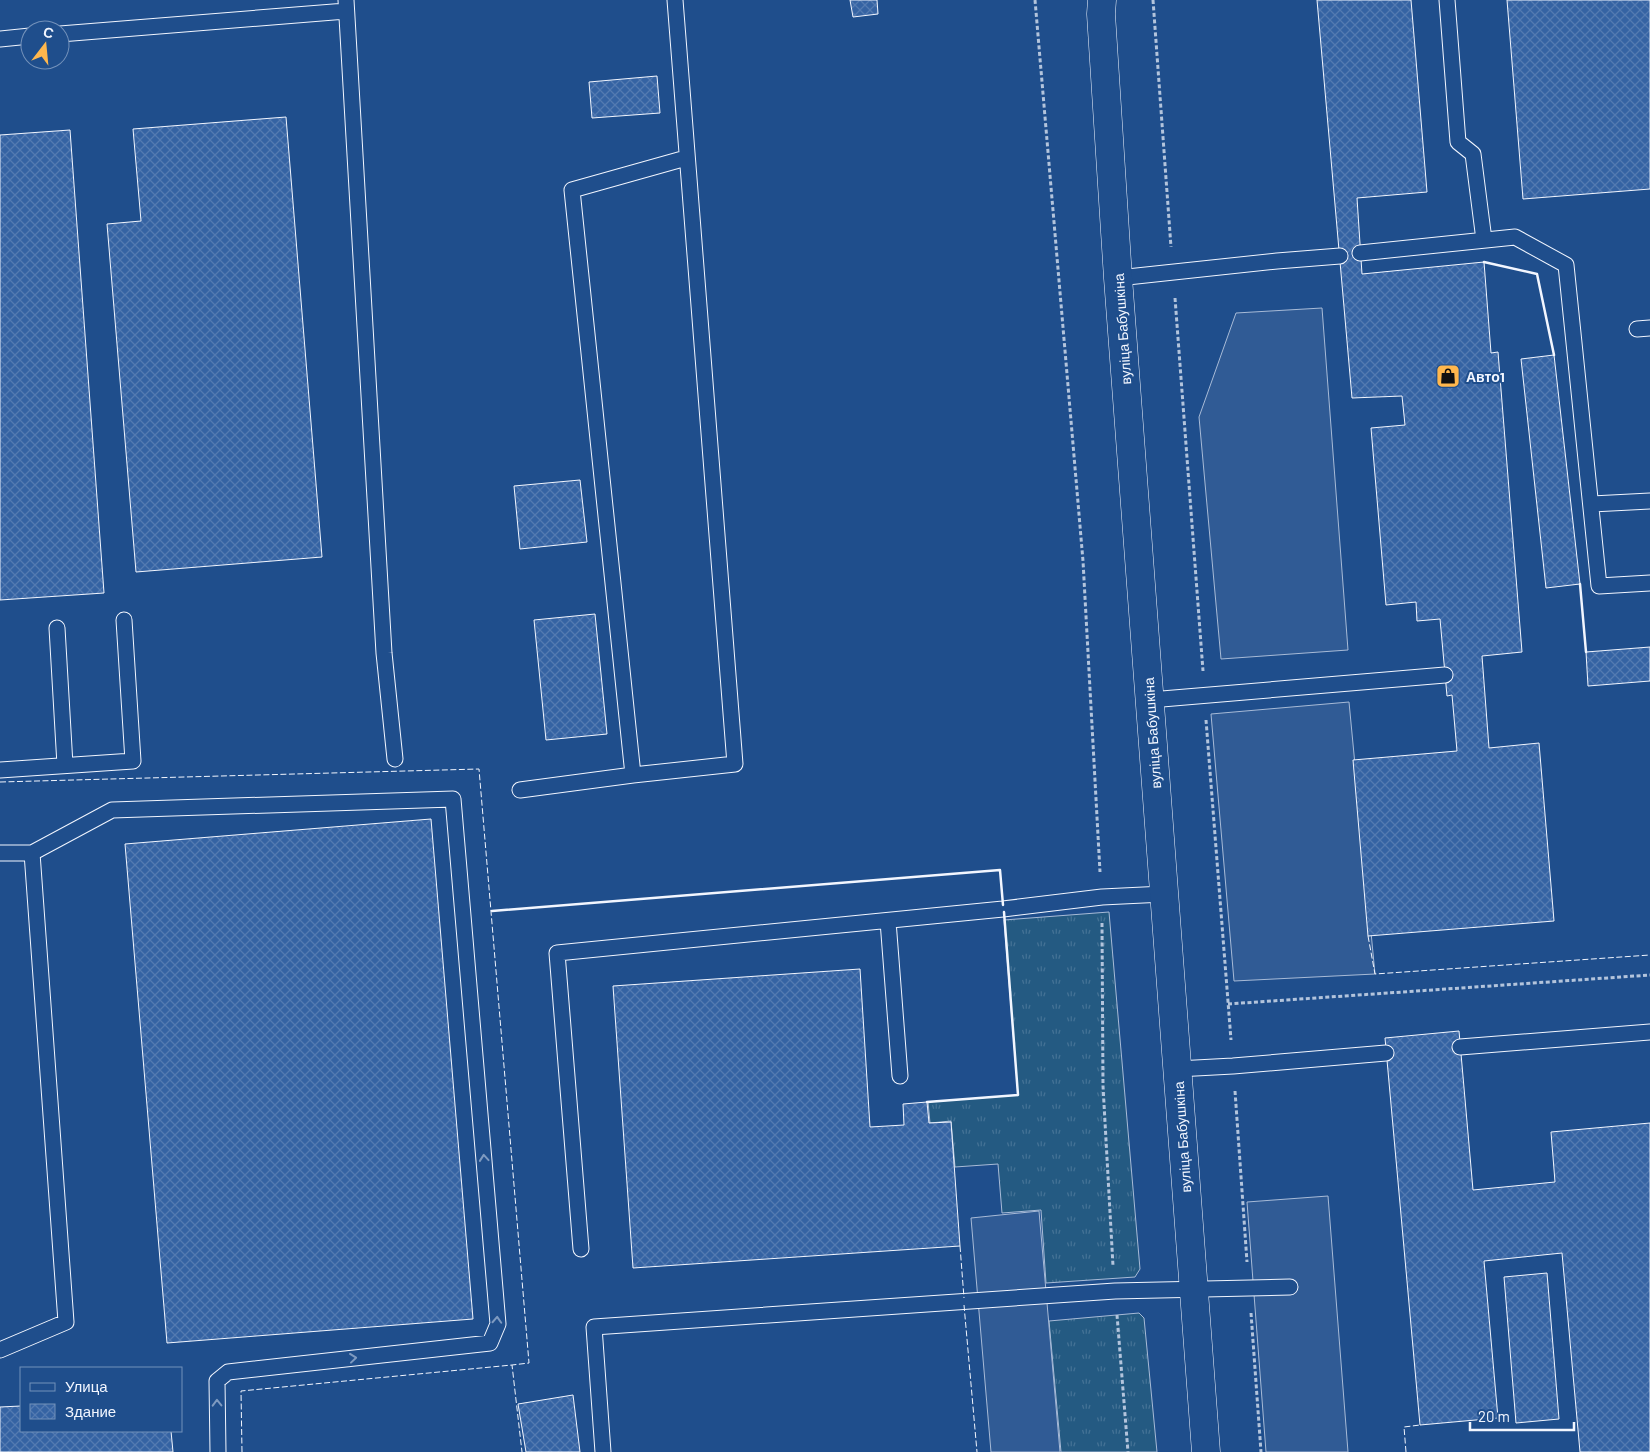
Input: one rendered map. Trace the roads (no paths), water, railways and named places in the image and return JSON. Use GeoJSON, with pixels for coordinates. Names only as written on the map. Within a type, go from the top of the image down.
{"type":"FeatureCollection","features":[{"type":"Feature","properties":{"kind":"street","name":"вуліца Бабушкіна"},"geometry":{"type":"LineString","coordinates":[[1099,5],[1206,1452]]}},
{"type":"Feature","properties":{"kind":"lane"},"geometry":{"type":"LineString","coordinates":[[520,790],[735,764],[675,0]]}},
{"type":"Feature","properties":{"kind":"lane"},"geometry":{"type":"LineString","coordinates":[[1447,0],[1458,142],[1474,154],[1484,240]]}},
{"type":"Feature","properties":{"kind":"lane"},"geometry":{"type":"LineString","coordinates":[[70,33],[346,6],[384,653],[394,759]]}},
{"type":"Feature","properties":{"kind":"lane"},"geometry":{"type":"LineString","coordinates":[[0,39],[20,37]]}},
{"type":"Feature","properties":{"kind":"lane"},"geometry":{"type":"LineString","coordinates":[[633,775],[572,190],[686,158]]}},
{"type":"Feature","properties":{"kind":"lane"},"geometry":{"type":"LineString","coordinates":[[1360,253],[1514,237],[1566,265],[1599,586],[1650,583]]}},
{"type":"Feature","properties":{"kind":"lane"},"geometry":{"type":"LineString","coordinates":[[1118,278],[1340,256]]}},
{"type":"Feature","properties":{"kind":"lane"},"geometry":{"type":"LineString","coordinates":[[1592,504],[1650,501]]}},
{"type":"Feature","properties":{"kind":"lane"},"geometry":{"type":"LineString","coordinates":[[0,770],[133,761],[124,620]]}},
{"type":"Feature","properties":{"kind":"lane"},"geometry":{"type":"LineString","coordinates":[[58,628],[65,765]]}},
{"type":"Feature","properties":{"kind":"lane"},"geometry":{"type":"LineString","coordinates":[[1150,700],[1445,675]]}},
{"type":"Feature","properties":{"kind":"lane"},"geometry":{"type":"LineString","coordinates":[[0,853],[32,853],[112,810],[454,799],[498,1324],[490,1343],[228,1372],[217,1381],[218,1452]]}},
{"type":"Feature","properties":{"kind":"lane"},"geometry":{"type":"LineString","coordinates":[[0,1350],[66,1322],[32,853]]}},
{"type":"Feature","properties":{"kind":"lane"},"geometry":{"type":"LineString","coordinates":[[581,1248],[557,953],[1003,909],[1102,897],[1164,894]]}},
{"type":"Feature","properties":{"kind":"lane"},"geometry":{"type":"LineString","coordinates":[[888,920],[900,1076]]}},
{"type":"Feature","properties":{"kind":"lane"},"geometry":{"type":"LineString","coordinates":[[1460,1047],[1650,1032]]}},
{"type":"Feature","properties":{"kind":"lane"},"geometry":{"type":"LineString","coordinates":[[1177,1069],[1386,1053]]}},
{"type":"Feature","properties":{"kind":"lane"},"geometry":{"type":"LineString","coordinates":[[603,1452],[594,1327],[1115,1292],[1290,1287]]}},
{"type":"Feature","properties":{"kind":"place","name":"Авто1"},"geometry":{"type":"Point","coordinates":[1448,376]}}]}
